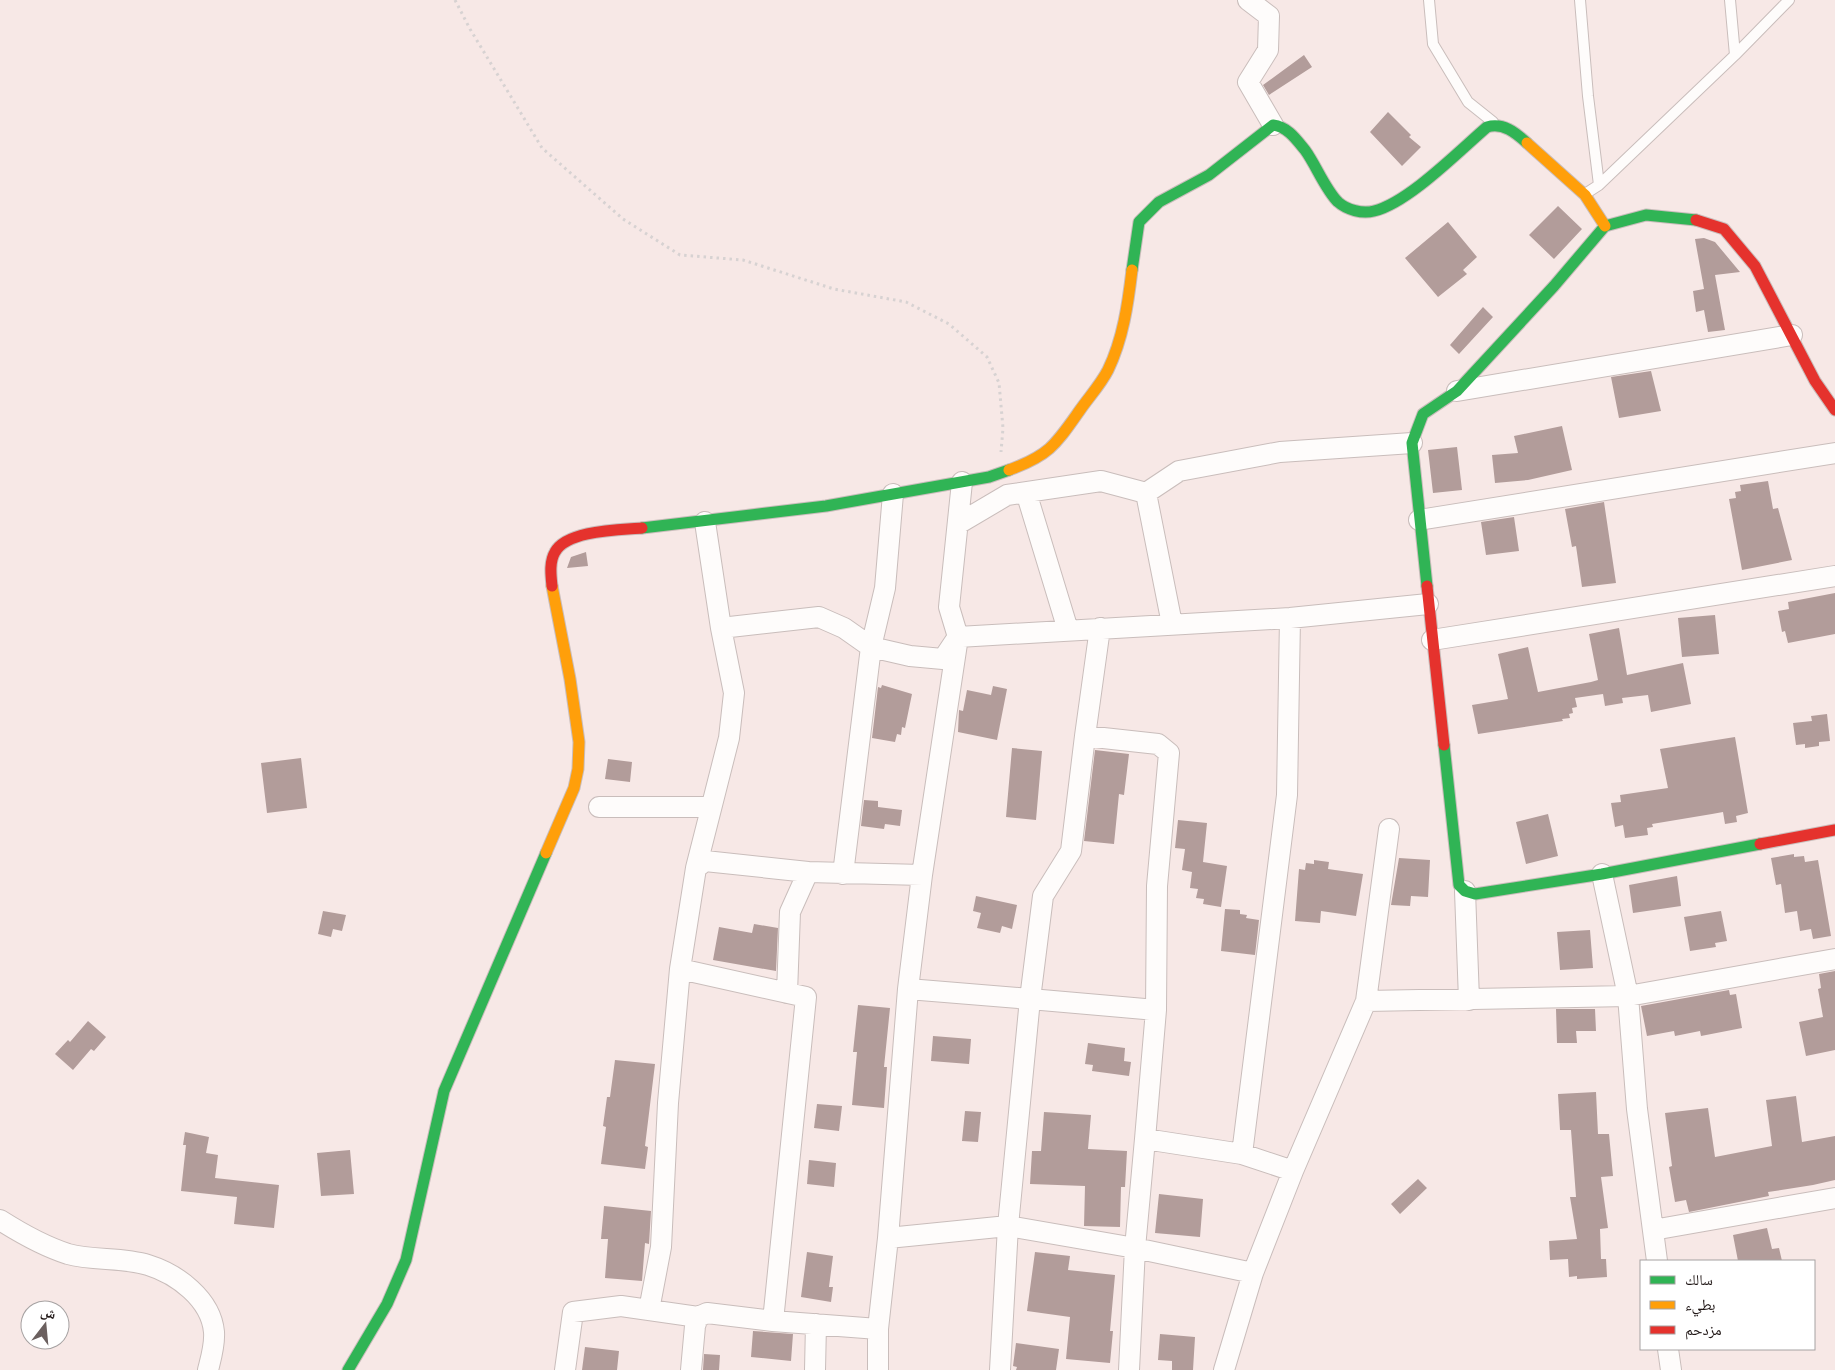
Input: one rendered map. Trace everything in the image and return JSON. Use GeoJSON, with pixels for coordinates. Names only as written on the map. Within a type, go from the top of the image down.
{"type":"FeatureCollection","features":[{"type":"Feature","properties":{"kind":"street"},"geometry":{"type":"LineString","coordinates":[[1248,0],[1268,16],[1268,50],[1248,82],[1272,125]]}},
{"type":"Feature","properties":{"kind":"street"},"geometry":{"type":"LineString","coordinates":[[348,1370],[388,1304],[406,1260],[444,1091],[574,788],[578,769],[579,742],[570,679],[552,585],[551,566],[554,553],[560,545],[574,537],[608,531],[705,522],[826,506],[962,482],[989,477],[1034,461],[1047,452],[1108,370],[1126,318],[1139,222],[1159,202],[1209,175],[1272,125],[1281,125],[1293,134],[1337,201],[1347,208],[1363,212],[1385,207],[1420,183],[1487,127],[1498,125],[1515,132],[1585,195],[1605,226]]}},
{"type":"Feature","properties":{"kind":"street"},"geometry":{"type":"LineString","coordinates":[[1835,410],[1815,381],[1755,266],[1724,229],[1701,220],[1646,215],[1605,226],[1554,286],[1457,391],[1423,414],[1416,428],[1412,443],[1459,885],[1465,891],[1475,894],[1602,874],[1835,830]]}},
{"type":"Feature","properties":{"kind":"street"},"geometry":{"type":"LineString","coordinates":[[1457,391],[1792,335]]}},
{"type":"Feature","properties":{"kind":"street"},"geometry":{"type":"LineString","coordinates":[[958,524],[1007,495],[1100,481],[1146,492],[1179,471],[1280,452],[1412,443]]}},
{"type":"Feature","properties":{"kind":"street"},"geometry":{"type":"LineString","coordinates":[[1419,520],[1835,453]]}},
{"type":"Feature","properties":{"kind":"street"},"geometry":{"type":"LineString","coordinates":[[878,1370],[878,1329],[888,1238],[908,989],[922,875],[958,637],[949,607],[962,482]]}},
{"type":"Feature","properties":{"kind":"street"},"geometry":{"type":"LineString","coordinates":[[1026,492],[1068,630]]}},
{"type":"Feature","properties":{"kind":"street"},"geometry":{"type":"LineString","coordinates":[[1146,492],[1172,624]]}},
{"type":"Feature","properties":{"kind":"street"},"geometry":{"type":"LineString","coordinates":[[843,874],[871,647],[884,588],[893,494]]}},
{"type":"Feature","properties":{"kind":"street"},"geometry":{"type":"LineString","coordinates":[[648,1310],[661,1247],[668,1103],[680,969],[696,868],[729,738],[734,693],[705,522]]}},
{"type":"Feature","properties":{"kind":"street"},"geometry":{"type":"LineString","coordinates":[[1432,640],[1835,576]]}},
{"type":"Feature","properties":{"kind":"street"},"geometry":{"type":"LineString","coordinates":[[958,637],[1290,618],[1428,604]]}},
{"type":"Feature","properties":{"kind":"street"},"geometry":{"type":"LineString","coordinates":[[722,628],[820,617],[844,628],[871,647],[910,656],[943,659],[958,637]]}},
{"type":"Feature","properties":{"kind":"street"},"geometry":{"type":"LineString","coordinates":[[1242,1154],[1287,795],[1290,618]]}},
{"type":"Feature","properties":{"kind":"street"},"geometry":{"type":"LineString","coordinates":[[1000,1370],[1008,1226],[1030,999],[1043,896],[1071,851],[1100,628]]}},
{"type":"Feature","properties":{"kind":"street"},"geometry":{"type":"LineString","coordinates":[[1085,736],[1158,744],[1169,753],[1157,886],[1156,1010],[1135,1248],[1129,1370]]}},
{"type":"Feature","properties":{"kind":"street"},"geometry":{"type":"LineString","coordinates":[[599,807],[711,807]]}},
{"type":"Feature","properties":{"kind":"street"},"geometry":{"type":"LineString","coordinates":[[1224,1370],[1253,1273],[1293,1171],[1366,1001],[1389,829]]}},
{"type":"Feature","properties":{"kind":"street"},"geometry":{"type":"LineString","coordinates":[[696,868],[705,861],[808,872],[922,875]]}},
{"type":"Feature","properties":{"kind":"street"},"geometry":{"type":"LineString","coordinates":[[787,993],[790,912],[808,872]]}},
{"type":"Feature","properties":{"kind":"street"},"geometry":{"type":"LineString","coordinates":[[1602,874],[1628,996],[1637,1109],[1657,1260]]}},
{"type":"Feature","properties":{"kind":"street"},"geometry":{"type":"LineString","coordinates":[[1465,891],[1469,1000]]}},
{"type":"Feature","properties":{"kind":"street"},"geometry":{"type":"LineString","coordinates":[[1366,1001],[1628,996],[1835,959]]}},
{"type":"Feature","properties":{"kind":"street"},"geometry":{"type":"LineString","coordinates":[[680,969],[806,997],[773,1321]]}},
{"type":"Feature","properties":{"kind":"street"},"geometry":{"type":"LineString","coordinates":[[908,989],[1156,1010]]}},
{"type":"Feature","properties":{"kind":"street"},"geometry":{"type":"LineString","coordinates":[[1145,1139],[1242,1154],[1293,1171]]}},
{"type":"Feature","properties":{"kind":"street"},"geometry":{"type":"LineString","coordinates":[[1653,1230],[1835,1198]]}},
{"type":"Feature","properties":{"kind":"street"},"geometry":{"type":"LineString","coordinates":[[0,1220],[42,1245],[70,1254],[148,1265],[174,1276],[197,1295],[212,1320],[214,1333],[208,1370]]}},
{"type":"Feature","properties":{"kind":"street"},"geometry":{"type":"LineString","coordinates":[[888,1238],[1008,1226],[1135,1248],[1253,1273]]}},
{"type":"Feature","properties":{"kind":"street"},"geometry":{"type":"LineString","coordinates":[[565,1370],[573,1312],[621,1306],[698,1316],[707,1313],[773,1321],[878,1329]]}},
{"type":"Feature","properties":{"kind":"street"},"geometry":{"type":"LineString","coordinates":[[691,1370],[695,1326],[698,1316]]}},
{"type":"Feature","properties":{"kind":"street"},"geometry":{"type":"LineString","coordinates":[[815,1370],[816,1324]]}},
{"type":"Feature","properties":{"kind":"street"},"geometry":{"type":"LineString","coordinates":[[1668,1350],[1671,1370]]}},
{"type":"Feature","properties":{"kind":"lane"},"geometry":{"type":"LineString","coordinates":[[1430,0],[1433,44],[1468,102],[1498,125]]}},
{"type":"Feature","properties":{"kind":"lane"},"geometry":{"type":"LineString","coordinates":[[1580,0],[1588,96],[1599,184]]}},
{"type":"Feature","properties":{"kind":"lane"},"geometry":{"type":"LineString","coordinates":[[1730,0],[1735,55]]}},
{"type":"Feature","properties":{"kind":"lane"},"geometry":{"type":"LineString","coordinates":[[1585,195],[1599,184],[1735,55],[1789,0]]}},
{"type":"Feature","properties":{"kind":"path"},"geometry":{"type":"LineString","coordinates":[[455,0],[470,29],[542,148],[623,219],[680,256],[743,260],[834,289],[906,302],[949,324],[987,357],[999,383],[1003,428],[1001,453],[989,477]]}},
{"type":"Feature","properties":{"kind":"building"},"geometry":{"type":"Polygon","coordinates":[[[1304,55],[1312,67],[1269,95],[1263,85],[1304,55]]]}},
{"type":"Feature","properties":{"kind":"building"},"geometry":{"type":"Polygon","coordinates":[[[1388,112],[1411,135],[1409,137],[1421,147],[1402,166],[1370,132],[1388,112]]]}},
{"type":"Feature","properties":{"kind":"building"},"geometry":{"type":"Polygon","coordinates":[[[1558,206],[1582,229],[1554,259],[1529,235],[1558,206]]]}},
{"type":"Feature","properties":{"kind":"building"},"geometry":{"type":"Polygon","coordinates":[[[1448,222],[1477,257],[1463,270],[1467,274],[1438,297],[1405,258],[1448,222]]]}},
{"type":"Feature","properties":{"kind":"building"},"geometry":{"type":"Polygon","coordinates":[[[1704,238],[1715,242],[1740,272],[1715,275],[1725,330],[1708,332],[1704,310],[1696,312],[1693,291],[1704,289],[1695,239],[1704,238]]]}},
{"type":"Feature","properties":{"kind":"building"},"geometry":{"type":"Polygon","coordinates":[[[1483,307],[1493,317],[1459,354],[1450,345],[1483,307]]]}},
{"type":"Feature","properties":{"kind":"building"},"geometry":{"type":"Polygon","coordinates":[[[1651,371],[1661,411],[1619,418],[1611,377],[1651,371]]]}},
{"type":"Feature","properties":{"kind":"building"},"geometry":{"type":"Polygon","coordinates":[[[1562,426],[1572,470],[1528,480],[1495,483],[1492,455],[1518,453],[1514,436],[1562,426]]]}},
{"type":"Feature","properties":{"kind":"building"},"geometry":{"type":"Polygon","coordinates":[[[1457,447],[1462,490],[1433,493],[1428,450],[1457,447]]]}},
{"type":"Feature","properties":{"kind":"building"},"geometry":{"type":"Polygon","coordinates":[[[1768,481],[1773,509],[1778,508],[1792,560],[1742,570],[1729,499],[1736,498],[1735,492],[1741,491],[1740,485],[1768,481]]]}},
{"type":"Feature","properties":{"kind":"building"},"geometry":{"type":"Polygon","coordinates":[[[1604,502],[1616,583],[1582,587],[1576,546],[1572,547],[1565,509],[1604,502]]]}},
{"type":"Feature","properties":{"kind":"building"},"geometry":{"type":"Polygon","coordinates":[[[1514,517],[1519,551],[1486,555],[1481,522],[1514,517]]]}},
{"type":"Feature","properties":{"kind":"building"},"geometry":{"type":"Polygon","coordinates":[[[586,552],[588,566],[567,568],[571,557],[586,552]]]}},
{"type":"Feature","properties":{"kind":"building"},"geometry":{"type":"Polygon","coordinates":[[[1835,593],[1835,634],[1788,643],[1785,631],[1782,632],[1778,611],[1789,609],[1788,602],[1835,593]]]}},
{"type":"Feature","properties":{"kind":"building"},"geometry":{"type":"Polygon","coordinates":[[[1715,615],[1719,654],[1682,657],[1678,618],[1715,615]]]}},
{"type":"Feature","properties":{"kind":"building"},"geometry":{"type":"Polygon","coordinates":[[[1619,628],[1627,675],[1683,663],[1691,704],[1651,712],[1648,695],[1622,698],[1623,703],[1605,706],[1603,694],[1575,698],[1577,707],[1572,708],[1573,713],[1569,714],[1570,718],[1562,719],[1563,721],[1478,734],[1472,705],[1508,699],[1498,654],[1528,647],[1538,692],[1591,682],[1598,680],[1589,634],[1619,628]]]}},
{"type":"Feature","properties":{"kind":"building"},"geometry":{"type":"Polygon","coordinates":[[[882,685],[912,694],[905,728],[902,727],[901,735],[897,734],[895,742],[872,738],[878,687],[881,688],[882,685]]]}},
{"type":"Feature","properties":{"kind":"building"},"geometry":{"type":"Polygon","coordinates":[[[993,686],[1007,689],[997,740],[958,732],[959,710],[963,711],[967,690],[991,695],[993,686]]]}},
{"type":"Feature","properties":{"kind":"building"},"geometry":{"type":"Polygon","coordinates":[[[1827,714],[1830,741],[1819,742],[1819,746],[1805,748],[1805,744],[1796,745],[1793,723],[1812,721],[1811,716],[1827,714]]]}},
{"type":"Feature","properties":{"kind":"building"},"geometry":{"type":"Polygon","coordinates":[[[1735,737],[1748,813],[1736,816],[1737,822],[1725,824],[1723,812],[1652,824],[1653,827],[1647,828],[1648,835],[1625,838],[1623,825],[1615,827],[1611,803],[1621,802],[1620,795],[1668,788],[1660,749],[1735,737]]]}},
{"type":"Feature","properties":{"kind":"building"},"geometry":{"type":"Polygon","coordinates":[[[1012,748],[1042,751],[1036,820],[1006,817],[1012,748]]]}},
{"type":"Feature","properties":{"kind":"building"},"geometry":{"type":"Polygon","coordinates":[[[1095,750],[1129,754],[1124,795],[1119,794],[1114,844],[1084,841],[1095,750]]]}},
{"type":"Feature","properties":{"kind":"building"},"geometry":{"type":"Polygon","coordinates":[[[301,758],[307,808],[267,813],[261,763],[301,758]]]}},
{"type":"Feature","properties":{"kind":"building"},"geometry":{"type":"Polygon","coordinates":[[[608,759],[632,762],[630,782],[605,779],[608,759]]]}},
{"type":"Feature","properties":{"kind":"building"},"geometry":{"type":"Polygon","coordinates":[[[864,800],[878,801],[878,807],[902,810],[900,826],[885,824],[884,829],[861,826],[864,800]]]}},
{"type":"Feature","properties":{"kind":"building"},"geometry":{"type":"Polygon","coordinates":[[[1548,814],[1558,856],[1526,864],[1516,822],[1548,814]]]}},
{"type":"Feature","properties":{"kind":"building"},"geometry":{"type":"Polygon","coordinates":[[[1178,820],[1207,823],[1203,862],[1227,866],[1221,907],[1203,904],[1204,899],[1196,898],[1198,889],[1190,888],[1192,872],[1182,870],[1185,849],[1175,848],[1178,820]]]}},
{"type":"Feature","properties":{"kind":"building"},"geometry":{"type":"Polygon","coordinates":[[[1794,854],[1794,857],[1804,856],[1805,862],[1818,860],[1831,936],[1813,939],[1811,929],[1800,931],[1797,911],[1785,913],[1781,884],[1776,885],[1771,858],[1794,854]]]}},
{"type":"Feature","properties":{"kind":"building"},"geometry":{"type":"Polygon","coordinates":[[[1399,858],[1430,860],[1428,897],[1411,896],[1410,906],[1391,905],[1399,858]]]}},
{"type":"Feature","properties":{"kind":"building"},"geometry":{"type":"Polygon","coordinates":[[[1314,860],[1329,862],[1328,869],[1363,874],[1356,916],[1321,911],[1320,923],[1295,921],[1299,869],[1305,870],[1306,863],[1314,864],[1314,860]]]}},
{"type":"Feature","properties":{"kind":"building"},"geometry":{"type":"Polygon","coordinates":[[[1677,876],[1681,906],[1633,913],[1629,885],[1677,876]]]}},
{"type":"Feature","properties":{"kind":"building"},"geometry":{"type":"Polygon","coordinates":[[[976,896],[1017,905],[1012,929],[1002,926],[1000,933],[977,928],[981,913],[973,911],[976,896]]]}},
{"type":"Feature","properties":{"kind":"building"},"geometry":{"type":"Polygon","coordinates":[[[1225,909],[1240,910],[1240,914],[1247,915],[1246,918],[1259,920],[1255,955],[1221,951],[1225,909]]]}},
{"type":"Feature","properties":{"kind":"building"},"geometry":{"type":"Polygon","coordinates":[[[323,911],[346,915],[342,931],[333,929],[331,937],[318,934],[323,911]]]}},
{"type":"Feature","properties":{"kind":"building"},"geometry":{"type":"Polygon","coordinates":[[[1721,911],[1727,941],[1715,943],[1716,947],[1690,951],[1684,917],[1721,911]]]}},
{"type":"Feature","properties":{"kind":"building"},"geometry":{"type":"Polygon","coordinates":[[[754,924],[778,928],[776,971],[713,960],[719,927],[752,933],[754,924]]]}},
{"type":"Feature","properties":{"kind":"building"},"geometry":{"type":"Polygon","coordinates":[[[1590,930],[1593,968],[1560,970],[1557,932],[1590,930]]]}},
{"type":"Feature","properties":{"kind":"building"},"geometry":{"type":"Polygon","coordinates":[[[1835,971],[1835,1050],[1806,1056],[1799,1022],[1823,1017],[1818,989],[1821,988],[1819,974],[1835,971]]]}},
{"type":"Feature","properties":{"kind":"building"},"geometry":{"type":"Polygon","coordinates":[[[1729,990],[1730,995],[1736,994],[1742,1028],[1701,1036],[1700,1031],[1675,1036],[1674,1031],[1647,1036],[1641,1006],[1729,990]]]}},
{"type":"Feature","properties":{"kind":"building"},"geometry":{"type":"Polygon","coordinates":[[[858,1005],[890,1008],[884,1067],[887,1067],[884,1108],[852,1105],[857,1052],[853,1052],[858,1005]]]}},
{"type":"Feature","properties":{"kind":"building"},"geometry":{"type":"Polygon","coordinates":[[[1556,1009],[1595,1009],[1596,1031],[1576,1031],[1577,1043],[1557,1043],[1556,1009]]]}},
{"type":"Feature","properties":{"kind":"building"},"geometry":{"type":"Polygon","coordinates":[[[88,1021],[106,1037],[94,1051],[91,1049],[73,1070],[55,1054],[68,1040],[70,1042],[88,1021]]]}},
{"type":"Feature","properties":{"kind":"building"},"geometry":{"type":"Polygon","coordinates":[[[933,1036],[971,1039],[969,1064],[931,1061],[933,1036]]]}},
{"type":"Feature","properties":{"kind":"building"},"geometry":{"type":"Polygon","coordinates":[[[1088,1043],[1125,1048],[1124,1061],[1131,1062],[1129,1076],[1092,1071],[1093,1065],[1085,1064],[1088,1043]]]}},
{"type":"Feature","properties":{"kind":"building"},"geometry":{"type":"Polygon","coordinates":[[[615,1060],[655,1064],[645,1146],[648,1147],[645,1169],[601,1164],[606,1127],[603,1126],[607,1097],[610,1097],[615,1060]]]}},
{"type":"Feature","properties":{"kind":"building"},"geometry":{"type":"Polygon","coordinates":[[[1596,1092],[1598,1134],[1609,1134],[1613,1176],[1601,1177],[1608,1228],[1600,1229],[1601,1259],[1606,1259],[1607,1277],[1577,1279],[1577,1276],[1569,1277],[1568,1259],[1550,1260],[1549,1241],[1577,1239],[1570,1197],[1576,1197],[1571,1130],[1560,1130],[1558,1094],[1596,1092]]]}},
{"type":"Feature","properties":{"kind":"building"},"geometry":{"type":"Polygon","coordinates":[[[1796,1096],[1802,1142],[1835,1136],[1835,1180],[1768,1192],[1769,1196],[1689,1212],[1686,1200],[1675,1202],[1669,1167],[1672,1166],[1665,1113],[1708,1108],[1715,1157],[1772,1146],[1766,1100],[1796,1096]]]}},
{"type":"Feature","properties":{"kind":"building"},"geometry":{"type":"Polygon","coordinates":[[[817,1104],[842,1106],[839,1131],[814,1128],[817,1104]]]}},
{"type":"Feature","properties":{"kind":"building"},"geometry":{"type":"Polygon","coordinates":[[[965,1111],[981,1112],[978,1142],[962,1141],[965,1111]]]}},
{"type":"Feature","properties":{"kind":"building"},"geometry":{"type":"Polygon","coordinates":[[[1044,1112],[1091,1115],[1088,1149],[1127,1151],[1125,1187],[1121,1187],[1120,1227],[1084,1226],[1085,1186],[1030,1184],[1032,1151],[1041,1151],[1044,1112]]]}},
{"type":"Feature","properties":{"kind":"building"},"geometry":{"type":"Polygon","coordinates":[[[185,1132],[209,1137],[206,1153],[218,1155],[215,1178],[279,1185],[274,1228],[234,1224],[237,1197],[181,1191],[186,1145],[183,1145],[185,1132]]]}},
{"type":"Feature","properties":{"kind":"building"},"geometry":{"type":"Polygon","coordinates":[[[350,1150],[354,1194],[321,1196],[317,1153],[350,1150]]]}},
{"type":"Feature","properties":{"kind":"building"},"geometry":{"type":"Polygon","coordinates":[[[809,1160],[836,1163],[834,1187],[807,1184],[809,1160]]]}},
{"type":"Feature","properties":{"kind":"building"},"geometry":{"type":"Polygon","coordinates":[[[1418,1179],[1427,1188],[1400,1214],[1391,1204],[1418,1179]]]}},
{"type":"Feature","properties":{"kind":"building"},"geometry":{"type":"Polygon","coordinates":[[[1159,1194],[1203,1199],[1200,1237],[1155,1233],[1159,1194]]]}},
{"type":"Feature","properties":{"kind":"building"},"geometry":{"type":"Polygon","coordinates":[[[604,1206],[651,1211],[649,1244],[645,1243],[642,1281],[605,1278],[608,1239],[601,1239],[604,1206]]]}},
{"type":"Feature","properties":{"kind":"building"},"geometry":{"type":"Polygon","coordinates":[[[1767,1228],[1772,1249],[1779,1248],[1782,1260],[1738,1260],[1733,1235],[1767,1228]]]}},
{"type":"Feature","properties":{"kind":"building"},"geometry":{"type":"Polygon","coordinates":[[[807,1252],[833,1256],[829,1287],[833,1287],[831,1302],[801,1297],[807,1252]]]}},
{"type":"Feature","properties":{"kind":"building"},"geometry":{"type":"Polygon","coordinates":[[[1035,1252],[1070,1256],[1068,1270],[1115,1275],[1110,1331],[1113,1331],[1110,1363],[1066,1359],[1070,1317],[1027,1311],[1035,1252]]]}},
{"type":"Feature","properties":{"kind":"building"},"geometry":{"type":"Polygon","coordinates":[[[753,1331],[793,1334],[791,1361],[751,1357],[753,1331]]]}},
{"type":"Feature","properties":{"kind":"building"},"geometry":{"type":"Polygon","coordinates":[[[1160,1334],[1195,1337],[1193,1370],[1172,1370],[1172,1361],[1158,1360],[1160,1334]]]}},
{"type":"Feature","properties":{"kind":"building"},"geometry":{"type":"Polygon","coordinates":[[[1016,1343],[1059,1349],[1056,1370],[1016,1370],[1017,1367],[1013,1366],[1016,1343]]]}},
{"type":"Feature","properties":{"kind":"building"},"geometry":{"type":"Polygon","coordinates":[[[585,1347],[619,1351],[617,1370],[582,1370],[585,1347]]]}},
{"type":"Feature","properties":{"kind":"building"},"geometry":{"type":"Polygon","coordinates":[[[704,1354],[720,1355],[719,1370],[703,1370],[704,1354]]]}},
{"type":"Feature","properties":{"kind":"traffic: fast"},"geometry":{"type":"LineString","coordinates":[[1132,270],[1139,222],[1159,202],[1209,175],[1273,125],[1283,128],[1291,134],[1305,150],[1338,202],[1360,212],[1374,211],[1402,198],[1433,175],[1487,127],[1504,127],[1514,132],[1527,143]]}},
{"type":"Feature","properties":{"kind":"traffic: fast"},"geometry":{"type":"LineString","coordinates":[[1427,586],[1412,443],[1423,414],[1457,391],[1554,286],[1605,226],[1646,215],[1696,220]]}},
{"type":"Feature","properties":{"kind":"traffic: fast"},"geometry":{"type":"LineString","coordinates":[[642,528],[826,506],[989,477],[1009,470]]}},
{"type":"Feature","properties":{"kind":"traffic: fast"},"geometry":{"type":"LineString","coordinates":[[1444,745],[1459,885],[1465,891],[1475,894],[1602,874],[1760,844]]}},
{"type":"Feature","properties":{"kind":"traffic: fast"},"geometry":{"type":"LineString","coordinates":[[348,1370],[387,1304],[406,1260],[444,1091],[546,853]]}},
{"type":"Feature","properties":{"kind":"traffic: slow"},"geometry":{"type":"LineString","coordinates":[[1527,143],[1585,195],[1605,226]]}},
{"type":"Feature","properties":{"kind":"traffic: slow"},"geometry":{"type":"LineString","coordinates":[[1009,470],[1034,459],[1051,447],[1065,432],[1105,375],[1118,346],[1127,308],[1132,270]]}},
{"type":"Feature","properties":{"kind":"traffic: slow"},"geometry":{"type":"LineString","coordinates":[[546,853],[574,788],[578,769],[579,742],[570,679],[552,586]]}},
{"type":"Feature","properties":{"kind":"traffic: jam"},"geometry":{"type":"LineString","coordinates":[[1696,220],[1724,229],[1755,266],[1815,381],[1835,410]]}},
{"type":"Feature","properties":{"kind":"traffic: jam"},"geometry":{"type":"LineString","coordinates":[[552,586],[551,569],[555,552],[570,539],[594,532],[642,528]]}},
{"type":"Feature","properties":{"kind":"traffic: jam"},"geometry":{"type":"LineString","coordinates":[[1427,586],[1444,745]]}},
{"type":"Feature","properties":{"kind":"traffic: jam"},"geometry":{"type":"LineString","coordinates":[[1760,844],[1835,830]]}}]}
